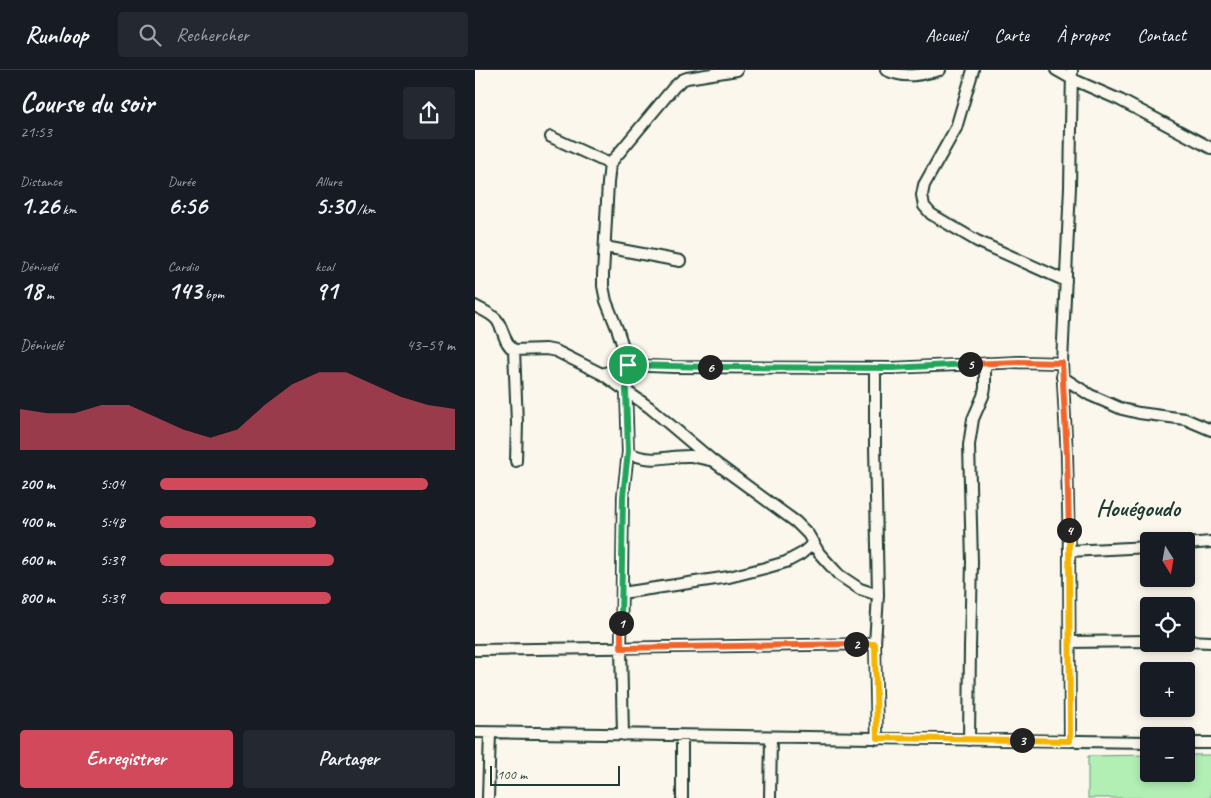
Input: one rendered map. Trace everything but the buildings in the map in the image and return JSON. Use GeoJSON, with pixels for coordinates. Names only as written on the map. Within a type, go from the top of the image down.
{"type":"FeatureCollection","features":[{"type":"Feature","properties":{"kind":"street"},"geometry":{"type":"LineString","coordinates":[[623,735],[621,648],[623,496],[628,452],[626,390],[629,378],[628,365],[618,331],[606,301],[603,286],[606,204],[611,164],[674,87],[682,80],[737,70]]}},
{"type":"Feature","properties":{"kind":"street"},"geometry":{"type":"LineString","coordinates":[[886,70],[909,76],[923,75],[940,70]]}},
{"type":"Feature","properties":{"kind":"street"},"geometry":{"type":"LineString","coordinates":[[973,70],[956,128],[923,184],[924,206],[931,214],[977,240],[1066,281]]}},
{"type":"Feature","properties":{"kind":"street"},"geometry":{"type":"LineString","coordinates":[[1056,70],[1072,74],[1211,148]]}},
{"type":"Feature","properties":{"kind":"street"},"geometry":{"type":"LineString","coordinates":[[1070,741],[1067,456],[1062,363],[1070,188],[1072,74]]}},
{"type":"Feature","properties":{"kind":"street"},"geometry":{"type":"LineString","coordinates":[[551,137],[611,164]]}},
{"type":"Feature","properties":{"kind":"street"},"geometry":{"type":"LineString","coordinates":[[605,247],[680,261]]}},
{"type":"Feature","properties":{"kind":"street"},"geometry":{"type":"LineString","coordinates":[[475,306],[495,318],[507,344],[514,350],[547,349],[556,351],[602,374],[626,390],[713,461],[796,522],[808,534],[827,563],[839,575],[860,589],[878,595]]}},
{"type":"Feature","properties":{"kind":"street"},"geometry":{"type":"LineString","coordinates":[[514,350],[517,461]]}},
{"type":"Feature","properties":{"kind":"street"},"geometry":{"type":"LineString","coordinates":[[602,374],[628,365],[875,368],[1019,362],[1062,363]]}},
{"type":"Feature","properties":{"kind":"street"},"geometry":{"type":"LineString","coordinates":[[969,740],[969,647],[972,562],[969,445],[973,419],[985,388],[985,368],[987,363]]}},
{"type":"Feature","properties":{"kind":"street"},"geometry":{"type":"LineString","coordinates":[[875,368],[878,595],[875,644],[877,738]]}},
{"type":"Feature","properties":{"kind":"street"},"geometry":{"type":"LineString","coordinates":[[1062,377],[1090,394],[1122,409],[1185,419],[1211,430]]}},
{"type":"Feature","properties":{"kind":"street"},"geometry":{"type":"LineString","coordinates":[[628,452],[637,457],[649,459],[691,456],[713,461]]}},
{"type":"Feature","properties":{"kind":"street"},"geometry":{"type":"LineString","coordinates":[[1195,543],[1211,542]]}},
{"type":"Feature","properties":{"kind":"street"},"geometry":{"type":"LineString","coordinates":[[622,592],[729,577],[765,568],[787,562],[801,554],[814,543]]}},
{"type":"Feature","properties":{"kind":"street"},"geometry":{"type":"LineString","coordinates":[[1069,551],[1140,547]]}},
{"type":"Feature","properties":{"kind":"street"},"geometry":{"type":"LineString","coordinates":[[1070,642],[1140,641]]}},
{"type":"Feature","properties":{"kind":"street"},"geometry":{"type":"LineString","coordinates":[[1195,641],[1211,642]]}},
{"type":"Feature","properties":{"kind":"street"},"geometry":{"type":"LineString","coordinates":[[475,650],[875,644]]}},
{"type":"Feature","properties":{"kind":"street"},"geometry":{"type":"LineString","coordinates":[[475,732],[1140,742]]}},
{"type":"Feature","properties":{"kind":"street"},"geometry":{"type":"LineString","coordinates":[[488,798],[490,733]]}},
{"type":"Feature","properties":{"kind":"street"},"geometry":{"type":"LineString","coordinates":[[682,736],[682,798]]}},
{"type":"Feature","properties":{"kind":"street"},"geometry":{"type":"LineString","coordinates":[[770,798],[771,737]]}},
{"type":"Feature","properties":{"kind":"street"},"geometry":{"type":"LineString","coordinates":[[1195,742],[1211,743]]}},
{"type":"Feature","properties":{"kind":"green space"},"geometry":{"type":"Polygon","coordinates":[[[1140,755],[1140,782],[1195,782],[1195,755],[1211,755],[1211,798],[1088,798],[1088,756],[1140,755]]]}},
{"type":"Feature","properties":{"kind":"district","name":"Houégoudo"},"geometry":{"type":"Point","coordinates":[1138,508]}},
{"type":"Feature","properties":{"kind":"route"},"geometry":{"type":"LineString","coordinates":[[1019,362],[1062,363],[1067,456],[1070,741],[877,738],[875,644],[621,648],[623,496],[628,452],[626,390],[629,378],[628,365],[892,368],[1019,362]]}}]}
